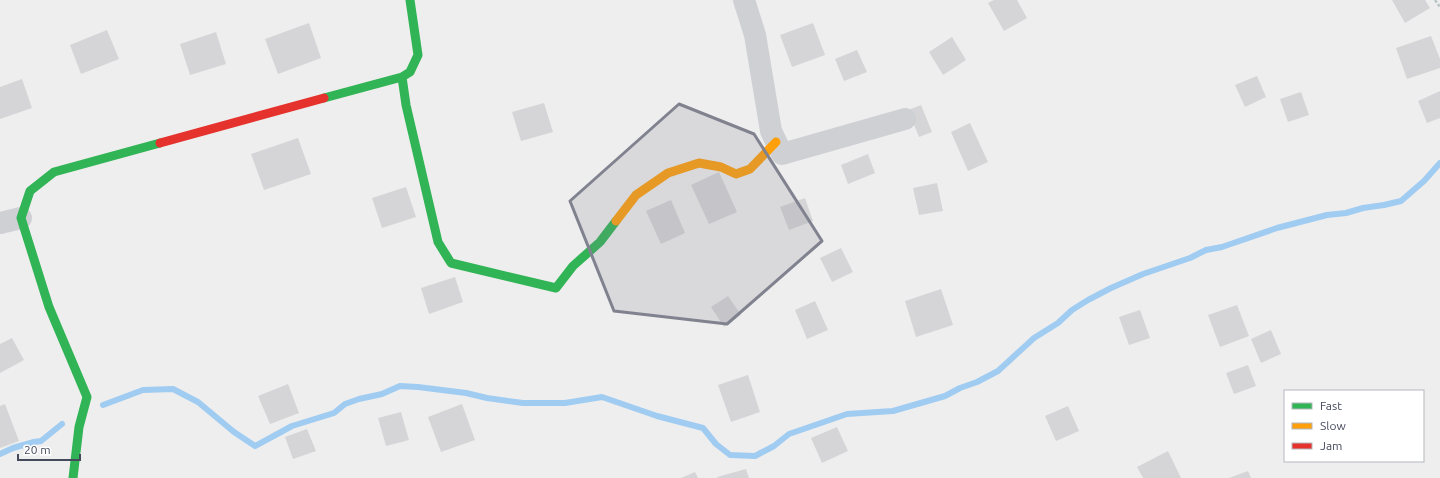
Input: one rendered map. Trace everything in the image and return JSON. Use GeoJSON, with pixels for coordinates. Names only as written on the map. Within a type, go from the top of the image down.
{"type":"FeatureCollection","features":[{"type":"Feature","properties":{"kind":"street"},"geometry":{"type":"LineString","coordinates":[[744,0],[755,35],[771,131],[782,154],[905,119]]}},
{"type":"Feature","properties":{"kind":"street"},"geometry":{"type":"LineString","coordinates":[[73,478],[79,427],[87,397],[49,307],[22,218],[30,191],[54,172],[402,77],[410,72],[418,55],[409,1]]}},
{"type":"Feature","properties":{"kind":"street"},"geometry":{"type":"LineString","coordinates":[[402,77],[406,105],[438,242],[450,262],[556,288],[573,266],[600,242],[636,195],[668,173],[699,163],[720,167],[736,174],[750,169],[776,142]]}},
{"type":"Feature","properties":{"kind":"street"},"geometry":{"type":"LineString","coordinates":[[0,223],[22,218]]}},
{"type":"Feature","properties":{"kind":"path"},"geometry":{"type":"LineString","coordinates":[[1435,0],[1440,7]]}},
{"type":"Feature","properties":{"kind":"highlighted area"},"geometry":{"type":"Polygon","coordinates":[[[679,104],[754,134],[822,241],[727,324],[614,311],[570,201],[679,104]]]}},
{"type":"Feature","properties":{"kind":"building"},"geometry":{"type":"Polygon","coordinates":[[[994,0],[1017,0],[1027,18],[1004,31],[988,3],[994,0]]]}},
{"type":"Feature","properties":{"kind":"building"},"geometry":{"type":"Polygon","coordinates":[[[1392,0],[1425,0],[1430,8],[1405,23],[1392,0]]]}},
{"type":"Feature","properties":{"kind":"building"},"geometry":{"type":"Polygon","coordinates":[[[309,23],[321,58],[278,74],[265,39],[309,23]]]}},
{"type":"Feature","properties":{"kind":"building"},"geometry":{"type":"Polygon","coordinates":[[[813,23],[825,55],[792,67],[780,35],[813,23]]]}},
{"type":"Feature","properties":{"kind":"building"},"geometry":{"type":"Polygon","coordinates":[[[107,30],[119,59],[81,74],[70,45],[107,30]]]}},
{"type":"Feature","properties":{"kind":"building"},"geometry":{"type":"Polygon","coordinates":[[[216,32],[226,64],[190,75],[180,44],[216,32]]]}},
{"type":"Feature","properties":{"kind":"building"},"geometry":{"type":"Polygon","coordinates":[[[1431,36],[1440,59],[1440,68],[1407,79],[1396,48],[1431,36]]]}},
{"type":"Feature","properties":{"kind":"building"},"geometry":{"type":"Polygon","coordinates":[[[952,37],[966,60],[943,75],[929,52],[952,37]]]}},
{"type":"Feature","properties":{"kind":"building"},"geometry":{"type":"Polygon","coordinates":[[[857,50],[867,72],[844,81],[835,59],[857,50]]]}},
{"type":"Feature","properties":{"kind":"building"},"geometry":{"type":"Polygon","coordinates":[[[1257,76],[1266,97],[1245,107],[1235,85],[1257,76]]]}},
{"type":"Feature","properties":{"kind":"building"},"geometry":{"type":"Polygon","coordinates":[[[22,79],[32,108],[0,119],[0,87],[22,79]]]}},
{"type":"Feature","properties":{"kind":"building"},"geometry":{"type":"Polygon","coordinates":[[[1440,91],[1440,118],[1427,123],[1418,101],[1440,91]]]}},
{"type":"Feature","properties":{"kind":"building"},"geometry":{"type":"Polygon","coordinates":[[[1301,92],[1309,115],[1288,122],[1280,99],[1301,92]]]}},
{"type":"Feature","properties":{"kind":"building"},"geometry":{"type":"Polygon","coordinates":[[[544,103],[553,132],[521,141],[512,112],[544,103]]]}},
{"type":"Feature","properties":{"kind":"building"},"geometry":{"type":"Polygon","coordinates":[[[921,105],[932,132],[919,137],[908,110],[921,105]]]}},
{"type":"Feature","properties":{"kind":"building"},"geometry":{"type":"Polygon","coordinates":[[[970,123],[988,162],[968,171],[951,132],[970,123]]]}},
{"type":"Feature","properties":{"kind":"building"},"geometry":{"type":"Polygon","coordinates":[[[298,138],[311,174],[264,190],[251,154],[298,138]]]}},
{"type":"Feature","properties":{"kind":"building"},"geometry":{"type":"Polygon","coordinates":[[[868,154],[875,173],[848,184],[841,165],[868,154]]]}},
{"type":"Feature","properties":{"kind":"building"},"geometry":{"type":"Polygon","coordinates":[[[719,172],[737,212],[709,224],[691,185],[719,172]]]}},
{"type":"Feature","properties":{"kind":"building"},"geometry":{"type":"Polygon","coordinates":[[[937,183],[943,211],[919,215],[913,188],[937,183]]]}},
{"type":"Feature","properties":{"kind":"building"},"geometry":{"type":"Polygon","coordinates":[[[406,187],[416,217],[382,228],[372,198],[406,187]]]}},
{"type":"Feature","properties":{"kind":"building"},"geometry":{"type":"Polygon","coordinates":[[[805,198],[813,221],[789,230],[780,207],[805,198]]]}},
{"type":"Feature","properties":{"kind":"building"},"geometry":{"type":"Polygon","coordinates":[[[671,200],[685,233],[661,244],[646,211],[671,200]]]}},
{"type":"Feature","properties":{"kind":"building"},"geometry":{"type":"Polygon","coordinates":[[[841,248],[853,272],[832,282],[820,258],[841,248]]]}},
{"type":"Feature","properties":{"kind":"building"},"geometry":{"type":"Polygon","coordinates":[[[455,277],[463,302],[429,314],[421,288],[455,277]]]}},
{"type":"Feature","properties":{"kind":"building"},"geometry":{"type":"Polygon","coordinates":[[[941,289],[953,325],[916,337],[905,301],[941,289]]]}},
{"type":"Feature","properties":{"kind":"building"},"geometry":{"type":"Polygon","coordinates":[[[728,296],[741,315],[724,327],[711,307],[728,296]]]}},
{"type":"Feature","properties":{"kind":"building"},"geometry":{"type":"Polygon","coordinates":[[[815,301],[828,330],[807,339],[795,310],[815,301]]]}},
{"type":"Feature","properties":{"kind":"building"},"geometry":{"type":"Polygon","coordinates":[[[1237,305],[1249,336],[1220,347],[1208,315],[1237,305]]]}},
{"type":"Feature","properties":{"kind":"building"},"geometry":{"type":"Polygon","coordinates":[[[1140,310],[1150,338],[1129,345],[1119,317],[1140,310]]]}},
{"type":"Feature","properties":{"kind":"building"},"geometry":{"type":"Polygon","coordinates":[[[1271,330],[1281,354],[1261,363],[1251,339],[1271,330]]]}},
{"type":"Feature","properties":{"kind":"building"},"geometry":{"type":"Polygon","coordinates":[[[12,338],[24,360],[0,373],[0,344],[12,338]]]}},
{"type":"Feature","properties":{"kind":"building"},"geometry":{"type":"Polygon","coordinates":[[[1248,365],[1256,386],[1234,394],[1226,373],[1248,365]]]}},
{"type":"Feature","properties":{"kind":"building"},"geometry":{"type":"Polygon","coordinates":[[[748,375],[760,412],[731,422],[718,385],[748,375]]]}},
{"type":"Feature","properties":{"kind":"building"},"geometry":{"type":"Polygon","coordinates":[[[288,384],[299,413],[270,424],[258,396],[288,384]]]}},
{"type":"Feature","properties":{"kind":"building"},"geometry":{"type":"Polygon","coordinates":[[[5,404],[19,441],[0,448],[0,406],[5,404]]]}},
{"type":"Feature","properties":{"kind":"building"},"geometry":{"type":"Polygon","coordinates":[[[462,404],[475,440],[441,452],[428,417],[462,404]]]}},
{"type":"Feature","properties":{"kind":"building"},"geometry":{"type":"Polygon","coordinates":[[[1068,406],[1079,431],[1056,441],[1045,416],[1068,406]]]}},
{"type":"Feature","properties":{"kind":"building"},"geometry":{"type":"Polygon","coordinates":[[[401,412],[409,440],[386,446],[378,418],[401,412]]]}},
{"type":"Feature","properties":{"kind":"building"},"geometry":{"type":"Polygon","coordinates":[[[837,427],[848,451],[822,463],[811,438],[837,427]]]}},
{"type":"Feature","properties":{"kind":"building"},"geometry":{"type":"Polygon","coordinates":[[[307,429],[316,451],[293,459],[285,437],[307,429]]]}},
{"type":"Feature","properties":{"kind":"building"},"geometry":{"type":"Polygon","coordinates":[[[1168,451],[1181,478],[1143,478],[1137,467],[1168,451]]]}},
{"type":"Feature","properties":{"kind":"building"},"geometry":{"type":"Polygon","coordinates":[[[746,469],[749,478],[717,477],[746,469]]]}},
{"type":"Feature","properties":{"kind":"building"},"geometry":{"type":"Polygon","coordinates":[[[1248,471],[1251,478],[1229,478],[1248,471]]]}},
{"type":"Feature","properties":{"kind":"building"},"geometry":{"type":"Polygon","coordinates":[[[695,472],[698,478],[681,478],[695,472]]]}},
{"type":"Feature","properties":{"kind":"waterway"},"geometry":{"type":"LineString","coordinates":[[103,405],[143,390],[173,389],[198,402],[234,432],[255,446],[292,426],[334,413],[345,404],[382,394],[400,386],[466,393],[487,398],[523,403],[565,403],[602,397],[657,416],[703,428],[716,444],[730,455],[755,456],[774,446],[789,434],[847,414],[893,411],[945,396],[960,388],[977,382],[998,371],[1034,338],[1058,323],[1072,310],[1111,288],[1143,274],[1190,258],[1206,250],[1222,247],[1277,228],[1327,215],[1346,213],[1363,208],[1401,201],[1424,181],[1440,163]]}},
{"type":"Feature","properties":{"kind":"waterway"},"geometry":{"type":"LineString","coordinates":[[0,454],[13,448],[41,441],[62,424]]}},
{"type":"Feature","properties":{"kind":"traffic: fast"},"geometry":{"type":"LineString","coordinates":[[324,98],[402,77],[410,72],[418,55],[410,0]]}},
{"type":"Feature","properties":{"kind":"traffic: fast"},"geometry":{"type":"LineString","coordinates":[[402,77],[406,105],[438,242],[451,263],[556,288],[573,266],[600,242],[616,221]]}},
{"type":"Feature","properties":{"kind":"traffic: fast"},"geometry":{"type":"LineString","coordinates":[[73,478],[79,427],[87,397],[49,307],[21,218],[30,191],[54,172],[160,143]]}},
{"type":"Feature","properties":{"kind":"traffic: slow"},"geometry":{"type":"LineString","coordinates":[[616,221],[636,195],[668,173],[699,163],[721,167],[736,174],[750,169],[776,142]]}},
{"type":"Feature","properties":{"kind":"traffic: jam"},"geometry":{"type":"LineString","coordinates":[[160,143],[324,98]]}}]}
